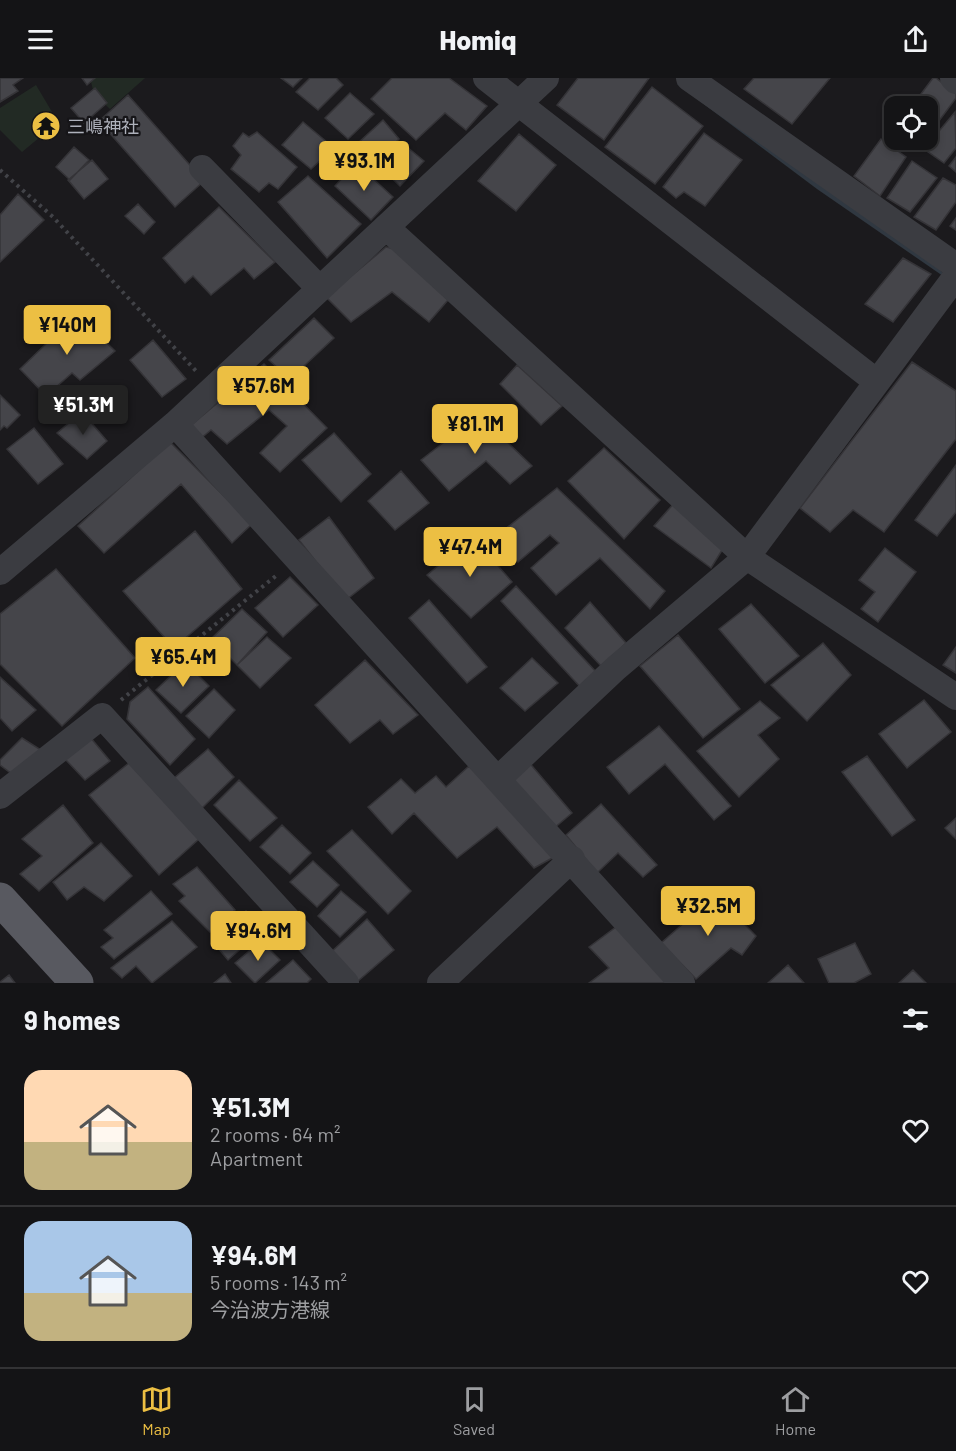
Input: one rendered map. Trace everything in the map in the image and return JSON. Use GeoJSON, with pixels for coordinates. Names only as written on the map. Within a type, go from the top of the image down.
{"type":"FeatureCollection","features":[{"type":"Feature","properties":{"kind":"main road"},"geometry":{"type":"LineString","coordinates":[[3,908],[77,983]]}},
{"type":"Feature","properties":{"kind":"street"},"geometry":{"type":"LineString","coordinates":[[486,78],[877,382]]}},
{"type":"Feature","properties":{"kind":"street"},"geometry":{"type":"LineString","coordinates":[[0,572],[175,424],[546,78]]}},
{"type":"Feature","properties":{"kind":"street"},"geometry":{"type":"LineString","coordinates":[[689,78],[956,266]]}},
{"type":"Feature","properties":{"kind":"street"},"geometry":{"type":"LineString","coordinates":[[202,168],[320,289]]}},
{"type":"Feature","properties":{"kind":"street"},"geometry":{"type":"LineString","coordinates":[[386,227],[747,557],[956,697]]}},
{"type":"Feature","properties":{"kind":"street"},"geometry":{"type":"LineString","coordinates":[[498,779],[616,668],[747,557],[956,276]]}},
{"type":"Feature","properties":{"kind":"street"},"geometry":{"type":"LineString","coordinates":[[175,424],[682,983]]}},
{"type":"Feature","properties":{"kind":"street"},"geometry":{"type":"LineString","coordinates":[[0,796],[102,716],[346,983]]}},
{"type":"Feature","properties":{"kind":"street"},"geometry":{"type":"LineString","coordinates":[[440,983],[572,860]]}},
{"type":"Feature","properties":{"kind":"path"},"geometry":{"type":"LineString","coordinates":[[0,170],[52,217],[213,389]]}},
{"type":"Feature","properties":{"kind":"path"},"geometry":{"type":"LineString","coordinates":[[102,716],[298,559]]}},
{"type":"Feature","properties":{"kind":"shaded area"},"geometry":{"type":"Polygon","coordinates":[[[90,78],[145,78],[110,109],[94,94],[90,78]]]}},
{"type":"Feature","properties":{"kind":"shaded area"},"geometry":{"type":"Polygon","coordinates":[[[684,79],[900,233],[956,285],[817,189],[677,84],[684,79]]]}},
{"type":"Feature","properties":{"kind":"shaded area"},"geometry":{"type":"Polygon","coordinates":[[[36,85],[58,122],[22,152],[0,130],[0,108],[36,85]]]}},
{"type":"Feature","properties":{"kind":"building"},"geometry":{"type":"Polygon","coordinates":[[[0,78],[23,78],[13,85],[18,91],[0,102],[0,78]]]}},
{"type":"Feature","properties":{"kind":"building"},"geometry":{"type":"Polygon","coordinates":[[[82,78],[95,78],[87,85],[82,78]]]}},
{"type":"Feature","properties":{"kind":"building"},"geometry":{"type":"Polygon","coordinates":[[[281,78],[302,78],[293,87],[281,78]]]}},
{"type":"Feature","properties":{"kind":"building"},"geometry":{"type":"Polygon","coordinates":[[[310,78],[336,78],[343,85],[318,110],[296,92],[310,78]]]}},
{"type":"Feature","properties":{"kind":"building"},"geometry":{"type":"Polygon","coordinates":[[[392,78],[449,78],[487,106],[466,130],[445,113],[416,140],[371,99],[392,78]]]}},
{"type":"Feature","properties":{"kind":"building"},"geometry":{"type":"Polygon","coordinates":[[[578,78],[649,78],[604,140],[557,105],[578,78]]]}},
{"type":"Feature","properties":{"kind":"building"},"geometry":{"type":"Polygon","coordinates":[[[754,78],[830,78],[792,124],[744,89],[754,78]]]}},
{"type":"Feature","properties":{"kind":"building"},"geometry":{"type":"Polygon","coordinates":[[[933,78],[936,78],[956,94],[956,98],[938,122],[938,96],[920,96],[933,78]]]}},
{"type":"Feature","properties":{"kind":"building"},"geometry":{"type":"Polygon","coordinates":[[[652,87],[703,126],[655,184],[605,147],[652,87]]]}},
{"type":"Feature","properties":{"kind":"building"},"geometry":{"type":"Polygon","coordinates":[[[95,88],[107,103],[84,123],[71,108],[95,88]]]}},
{"type":"Feature","properties":{"kind":"building"},"geometry":{"type":"Polygon","coordinates":[[[350,93],[374,114],[348,139],[325,118],[350,93]]]}},
{"type":"Feature","properties":{"kind":"building"},"geometry":{"type":"Polygon","coordinates":[[[128,95],[204,181],[175,207],[99,121],[128,95]]]}},
{"type":"Feature","properties":{"kind":"building"},"geometry":{"type":"Polygon","coordinates":[[[955,112],[956,148],[944,163],[925,150],[938,150],[938,132],[955,112]]]}},
{"type":"Feature","properties":{"kind":"building"},"geometry":{"type":"Polygon","coordinates":[[[383,120],[399,139],[376,162],[357,144],[383,120]]]}},
{"type":"Feature","properties":{"kind":"building"},"geometry":{"type":"Polygon","coordinates":[[[303,122],[334,148],[311,169],[282,145],[303,122]]]}},
{"type":"Feature","properties":{"kind":"building"},"geometry":{"type":"Polygon","coordinates":[[[257,132],[297,167],[278,189],[269,183],[259,192],[231,169],[241,155],[233,146],[243,133],[249,137],[257,132]]]}},
{"type":"Feature","properties":{"kind":"building"},"geometry":{"type":"Polygon","coordinates":[[[704,133],[742,160],[705,206],[684,192],[676,198],[663,187],[704,133]]]}},
{"type":"Feature","properties":{"kind":"building"},"geometry":{"type":"Polygon","coordinates":[[[519,134],[556,165],[516,211],[478,181],[519,134]]]}},
{"type":"Feature","properties":{"kind":"building"},"geometry":{"type":"Polygon","coordinates":[[[881,139],[884,141],[884,150],[896,150],[906,157],[880,196],[854,176],[881,139]]]}},
{"type":"Feature","properties":{"kind":"building"},"geometry":{"type":"Polygon","coordinates":[[[401,142],[424,161],[400,186],[379,166],[401,142]]]}},
{"type":"Feature","properties":{"kind":"building"},"geometry":{"type":"Polygon","coordinates":[[[74,147],[89,160],[70,180],[56,167],[74,147]]]}},
{"type":"Feature","properties":{"kind":"building"},"geometry":{"type":"Polygon","coordinates":[[[956,157],[956,172],[949,166],[956,157]]]}},
{"type":"Feature","properties":{"kind":"building"},"geometry":{"type":"Polygon","coordinates":[[[92,160],[108,179],[84,199],[68,180],[92,160]]]}},
{"type":"Feature","properties":{"kind":"building"},"geometry":{"type":"Polygon","coordinates":[[[912,161],[937,178],[910,212],[887,198],[912,161]]]}},
{"type":"Feature","properties":{"kind":"building"},"geometry":{"type":"Polygon","coordinates":[[[356,163],[393,197],[371,220],[335,186],[356,163]]]}},
{"type":"Feature","properties":{"kind":"building"},"geometry":{"type":"Polygon","coordinates":[[[308,176],[361,224],[327,258],[278,202],[308,176]]]}},
{"type":"Feature","properties":{"kind":"building"},"geometry":{"type":"Polygon","coordinates":[[[943,178],[956,185],[956,202],[936,230],[914,217],[943,178]]]}},
{"type":"Feature","properties":{"kind":"building"},"geometry":{"type":"Polygon","coordinates":[[[18,194],[44,220],[0,262],[0,215],[18,194]]]}},
{"type":"Feature","properties":{"kind":"building"},"geometry":{"type":"Polygon","coordinates":[[[138,204],[155,222],[144,234],[125,216],[138,204]]]}},
{"type":"Feature","properties":{"kind":"building"},"geometry":{"type":"Polygon","coordinates":[[[219,207],[275,262],[254,279],[244,268],[211,295],[193,276],[185,283],[163,258],[219,207]]]}},
{"type":"Feature","properties":{"kind":"building"},"geometry":{"type":"Polygon","coordinates":[[[956,218],[956,230],[950,226],[956,218]]]}},
{"type":"Feature","properties":{"kind":"building"},"geometry":{"type":"Polygon","coordinates":[[[386,247],[395,249],[448,300],[429,322],[392,292],[351,322],[326,297],[386,247]]]}},
{"type":"Feature","properties":{"kind":"building"},"geometry":{"type":"Polygon","coordinates":[[[903,258],[931,274],[893,322],[865,304],[903,258]]]}},
{"type":"Feature","properties":{"kind":"building"},"geometry":{"type":"Polygon","coordinates":[[[77,314],[115,351],[80,380],[72,373],[46,396],[20,369],[77,314]]]}},
{"type":"Feature","properties":{"kind":"building"},"geometry":{"type":"Polygon","coordinates":[[[314,318],[334,338],[290,379],[269,360],[314,318]]]}},
{"type":"Feature","properties":{"kind":"building"},"geometry":{"type":"Polygon","coordinates":[[[153,340],[186,379],[162,397],[130,360],[153,340]]]}},
{"type":"Feature","properties":{"kind":"building"},"geometry":{"type":"Polygon","coordinates":[[[912,362],[956,391],[956,439],[884,532],[853,510],[830,532],[800,508],[912,362]]]}},
{"type":"Feature","properties":{"kind":"building"},"geometry":{"type":"Polygon","coordinates":[[[264,364],[327,428],[280,472],[260,453],[287,426],[269,410],[227,444],[211,430],[200,439],[190,426],[264,364]]]}},
{"type":"Feature","properties":{"kind":"building"},"geometry":{"type":"Polygon","coordinates":[[[517,365],[562,406],[541,425],[500,384],[517,365]]]}},
{"type":"Feature","properties":{"kind":"building"},"geometry":{"type":"Polygon","coordinates":[[[0,395],[20,415],[7,428],[4,426],[0,430],[0,395]]]}},
{"type":"Feature","properties":{"kind":"building"},"geometry":{"type":"Polygon","coordinates":[[[82,412],[107,441],[87,459],[57,433],[82,412]]]}},
{"type":"Feature","properties":{"kind":"building"},"geometry":{"type":"Polygon","coordinates":[[[479,415],[532,466],[510,484],[486,461],[449,491],[421,460],[479,415]]]}},
{"type":"Feature","properties":{"kind":"building"},"geometry":{"type":"Polygon","coordinates":[[[34,428],[63,464],[38,484],[7,449],[34,428]]]}},
{"type":"Feature","properties":{"kind":"building"},"geometry":{"type":"Polygon","coordinates":[[[334,433],[371,474],[341,502],[302,460],[334,433]]]}},
{"type":"Feature","properties":{"kind":"building"},"geometry":{"type":"Polygon","coordinates":[[[170,442],[252,524],[232,543],[181,484],[104,553],[78,526],[170,442]]]}},
{"type":"Feature","properties":{"kind":"building"},"geometry":{"type":"Polygon","coordinates":[[[604,448],[660,500],[624,539],[568,481],[604,448]]]}},
{"type":"Feature","properties":{"kind":"building"},"geometry":{"type":"Polygon","coordinates":[[[956,465],[956,512],[937,536],[915,520],[956,465]]]}},
{"type":"Feature","properties":{"kind":"building"},"geometry":{"type":"Polygon","coordinates":[[[401,471],[429,503],[395,530],[368,501],[401,471]]]}},
{"type":"Feature","properties":{"kind":"building"},"geometry":{"type":"Polygon","coordinates":[[[557,488],[665,591],[650,609],[600,558],[556,595],[531,568],[559,543],[550,535],[518,562],[494,538],[557,488]]]}},
{"type":"Feature","properties":{"kind":"building"},"geometry":{"type":"Polygon","coordinates":[[[676,501],[724,547],[711,568],[654,526],[676,501]]]}},
{"type":"Feature","properties":{"kind":"building"},"geometry":{"type":"Polygon","coordinates":[[[329,517],[374,578],[346,600],[299,540],[329,517]]]}},
{"type":"Feature","properties":{"kind":"building"},"geometry":{"type":"Polygon","coordinates":[[[195,531],[242,589],[174,648],[123,591],[195,531]]]}},
{"type":"Feature","properties":{"kind":"building"},"geometry":{"type":"Polygon","coordinates":[[[473,537],[512,582],[471,618],[427,575],[473,537]]]}},
{"type":"Feature","properties":{"kind":"building"},"geometry":{"type":"Polygon","coordinates":[[[885,548],[916,572],[878,622],[861,609],[875,592],[859,580],[885,548]]]}},
{"type":"Feature","properties":{"kind":"building"},"geometry":{"type":"Polygon","coordinates":[[[56,569],[135,658],[62,726],[0,664],[0,614],[56,569]]]}},
{"type":"Feature","properties":{"kind":"building"},"geometry":{"type":"Polygon","coordinates":[[[290,577],[318,605],[283,637],[255,608],[290,577]]]}},
{"type":"Feature","properties":{"kind":"building"},"geometry":{"type":"Polygon","coordinates":[[[516,586],[599,675],[583,690],[501,601],[516,586]]]}},
{"type":"Feature","properties":{"kind":"building"},"geometry":{"type":"Polygon","coordinates":[[[429,600],[487,667],[467,683],[409,618],[429,600]]]}},
{"type":"Feature","properties":{"kind":"building"},"geometry":{"type":"Polygon","coordinates":[[[590,602],[626,643],[602,667],[565,628],[590,602]]]}},
{"type":"Feature","properties":{"kind":"building"},"geometry":{"type":"Polygon","coordinates":[[[751,604],[799,656],[765,683],[719,629],[751,604]]]}},
{"type":"Feature","properties":{"kind":"building"},"geometry":{"type":"Polygon","coordinates":[[[242,609],[267,632],[237,665],[211,639],[242,609]]]}},
{"type":"Feature","properties":{"kind":"building"},"geometry":{"type":"Polygon","coordinates":[[[678,635],[740,709],[703,738],[640,666],[678,635]]]}},
{"type":"Feature","properties":{"kind":"building"},"geometry":{"type":"Polygon","coordinates":[[[267,637],[291,658],[260,688],[237,665],[267,637]]]}},
{"type":"Feature","properties":{"kind":"building"},"geometry":{"type":"Polygon","coordinates":[[[823,643],[851,675],[807,721],[771,685],[823,643]]]}},
{"type":"Feature","properties":{"kind":"building"},"geometry":{"type":"Polygon","coordinates":[[[956,647],[956,673],[943,665],[956,647]]]}},
{"type":"Feature","properties":{"kind":"building"},"geometry":{"type":"Polygon","coordinates":[[[532,658],[558,683],[525,711],[500,688],[532,658]]]}},
{"type":"Feature","properties":{"kind":"building"},"geometry":{"type":"Polygon","coordinates":[[[365,660],[418,715],[393,734],[380,720],[350,743],[315,705],[365,660]]]}},
{"type":"Feature","properties":{"kind":"building"},"geometry":{"type":"Polygon","coordinates":[[[185,662],[209,686],[181,713],[156,690],[185,662]]]}},
{"type":"Feature","properties":{"kind":"building"},"geometry":{"type":"Polygon","coordinates":[[[0,677],[36,710],[12,731],[0,718],[0,677]]]}},
{"type":"Feature","properties":{"kind":"building"},"geometry":{"type":"Polygon","coordinates":[[[148,687],[195,739],[170,765],[127,719],[130,702],[148,687]]]}},
{"type":"Feature","properties":{"kind":"building"},"geometry":{"type":"Polygon","coordinates":[[[214,689],[235,710],[209,738],[186,716],[214,689]]]}},
{"type":"Feature","properties":{"kind":"building"},"geometry":{"type":"Polygon","coordinates":[[[924,700],[951,732],[907,768],[879,734],[924,700]]]}},
{"type":"Feature","properties":{"kind":"building"},"geometry":{"type":"Polygon","coordinates":[[[760,701],[780,718],[758,735],[779,759],[739,797],[697,751],[760,701]]]}},
{"type":"Feature","properties":{"kind":"building"},"geometry":{"type":"Polygon","coordinates":[[[659,726],[731,806],[714,820],[665,764],[629,794],[607,767],[659,726]]]}},
{"type":"Feature","properties":{"kind":"building"},"geometry":{"type":"Polygon","coordinates":[[[90,737],[110,761],[85,780],[65,759],[90,737]]]}},
{"type":"Feature","properties":{"kind":"building"},"geometry":{"type":"Polygon","coordinates":[[[22,738],[41,750],[12,774],[0,765],[0,760],[22,738]]]}},
{"type":"Feature","properties":{"kind":"building"},"geometry":{"type":"Polygon","coordinates":[[[208,749],[234,777],[202,808],[173,779],[208,749]]]}},
{"type":"Feature","properties":{"kind":"building"},"geometry":{"type":"Polygon","coordinates":[[[867,756],[915,820],[892,836],[842,772],[867,756]]]}},
{"type":"Feature","properties":{"kind":"building"},"geometry":{"type":"Polygon","coordinates":[[[527,760],[572,813],[553,829],[505,779],[527,760]]]}},
{"type":"Feature","properties":{"kind":"building"},"geometry":{"type":"Polygon","coordinates":[[[129,763],[199,839],[159,875],[89,795],[129,763]]]}},
{"type":"Feature","properties":{"kind":"building"},"geometry":{"type":"Polygon","coordinates":[[[469,766],[556,856],[534,868],[497,827],[457,858],[414,813],[392,834],[368,807],[401,779],[415,793],[436,776],[446,787],[469,766]]]}},
{"type":"Feature","properties":{"kind":"building"},"geometry":{"type":"Polygon","coordinates":[[[239,780],[277,818],[250,841],[214,805],[239,780]]]}},
{"type":"Feature","properties":{"kind":"building"},"geometry":{"type":"Polygon","coordinates":[[[601,804],[657,865],[643,877],[618,853],[597,873],[566,835],[601,804]]]}},
{"type":"Feature","properties":{"kind":"building"},"geometry":{"type":"Polygon","coordinates":[[[63,805],[93,843],[39,891],[20,874],[42,856],[22,839],[63,805]]]}},
{"type":"Feature","properties":{"kind":"building"},"geometry":{"type":"Polygon","coordinates":[[[956,818],[956,839],[945,828],[956,818]]]}},
{"type":"Feature","properties":{"kind":"building"},"geometry":{"type":"Polygon","coordinates":[[[282,825],[311,853],[290,874],[260,847],[282,825]]]}},
{"type":"Feature","properties":{"kind":"building"},"geometry":{"type":"Polygon","coordinates":[[[352,830],[411,891],[388,914],[327,851],[352,830]]]}},
{"type":"Feature","properties":{"kind":"building"},"geometry":{"type":"Polygon","coordinates":[[[101,843],[132,876],[104,901],[84,887],[67,900],[53,882],[101,843]]]}},
{"type":"Feature","properties":{"kind":"building"},"geometry":{"type":"Polygon","coordinates":[[[313,861],[339,885],[317,907],[290,882],[313,861]]]}},
{"type":"Feature","properties":{"kind":"building"},"geometry":{"type":"Polygon","coordinates":[[[197,867],[235,910],[210,932],[179,901],[185,896],[173,884],[197,867]]]}},
{"type":"Feature","properties":{"kind":"building"},"geometry":{"type":"Polygon","coordinates":[[[151,891],[172,914],[114,959],[101,947],[113,938],[104,930],[151,891]]]}},
{"type":"Feature","properties":{"kind":"building"},"geometry":{"type":"Polygon","coordinates":[[[341,891],[366,912],[340,937],[318,916],[341,891]]]}},
{"type":"Feature","properties":{"kind":"building"},"geometry":{"type":"Polygon","coordinates":[[[716,895],[756,936],[742,955],[731,948],[696,979],[661,943],[716,895]]]}},
{"type":"Feature","properties":{"kind":"building"},"geometry":{"type":"Polygon","coordinates":[[[246,911],[263,929],[228,960],[212,941],[246,911]]]}},
{"type":"Feature","properties":{"kind":"building"},"geometry":{"type":"Polygon","coordinates":[[[367,919],[394,950],[358,981],[329,954],[367,919]]]}},
{"type":"Feature","properties":{"kind":"building"},"geometry":{"type":"Polygon","coordinates":[[[172,921],[197,947],[152,983],[136,966],[122,978],[111,968],[172,921]]]}},
{"type":"Feature","properties":{"kind":"building"},"geometry":{"type":"Polygon","coordinates":[[[616,927],[671,983],[589,983],[609,968],[589,947],[616,927]]]}},
{"type":"Feature","properties":{"kind":"building"},"geometry":{"type":"Polygon","coordinates":[[[261,941],[280,960],[255,983],[235,963],[261,941]]]}},
{"type":"Feature","properties":{"kind":"building"},"geometry":{"type":"Polygon","coordinates":[[[855,943],[871,974],[854,983],[829,983],[818,959],[855,943]]]}},
{"type":"Feature","properties":{"kind":"building"},"geometry":{"type":"Polygon","coordinates":[[[293,960],[311,979],[307,983],[266,983],[293,960]]]}},
{"type":"Feature","properties":{"kind":"building"},"geometry":{"type":"Polygon","coordinates":[[[788,965],[804,983],[768,983],[788,965]]]}},
{"type":"Feature","properties":{"kind":"building"},"geometry":{"type":"Polygon","coordinates":[[[913,970],[926,983],[899,983],[913,970]]]}},
{"type":"Feature","properties":{"kind":"building"},"geometry":{"type":"Polygon","coordinates":[[[225,974],[231,983],[214,983],[225,974]]]}},
{"type":"Feature","properties":{"kind":"building"},"geometry":{"type":"Polygon","coordinates":[[[9,975],[15,983],[0,983],[0,982],[9,975]]]}},
{"type":"Feature","properties":{"kind":"place","name":"三嶋神社"},"geometry":{"type":"Point","coordinates":[46,126]}}]}
